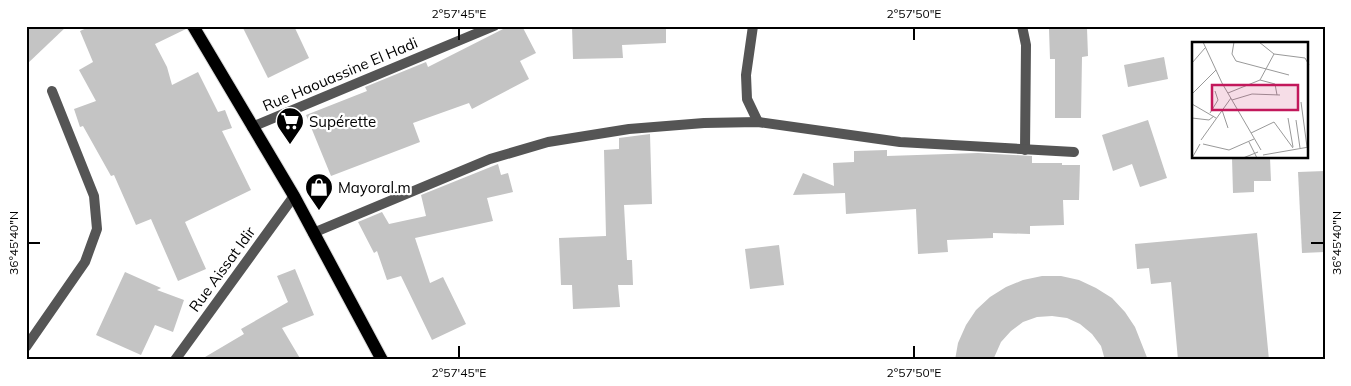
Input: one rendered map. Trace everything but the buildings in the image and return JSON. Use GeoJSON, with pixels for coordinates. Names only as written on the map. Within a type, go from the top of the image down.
{"type":"FeatureCollection","features":[{"type":"Feature","properties":{"kind":"main road"},"geometry":{"type":"LineString","coordinates":[[192,26],[294,196],[382,360]]}},
{"type":"Feature","properties":{"kind":"street","name":"Rue Haouassine El Hadi"},"geometry":{"type":"LineString","coordinates":[[252,127],[494,26]]}},
{"type":"Feature","properties":{"kind":"street"},"geometry":{"type":"LineString","coordinates":[[753,26],[746,75],[747,99],[758,122]]}},
{"type":"Feature","properties":{"kind":"street"},"geometry":{"type":"LineString","coordinates":[[1022,26],[1026,45],[1025,150]]}},
{"type":"Feature","properties":{"kind":"street"},"geometry":{"type":"LineString","coordinates":[[26,347],[85,262],[97,229],[94,196],[52,91]]}},
{"type":"Feature","properties":{"kind":"street"},"geometry":{"type":"LineString","coordinates":[[313,233],[490,159],[548,142],[629,129],[704,123],[758,122],[900,142],[1074,152]]}},
{"type":"Feature","properties":{"kind":"street","name":"Rue Aissat Idir"},"geometry":{"type":"LineString","coordinates":[[175,360],[294,196]]}},
{"type":"Feature","properties":{"kind":"place","name":"Supérette"},"geometry":{"type":"Point","coordinates":[290,145]}},
{"type":"Feature","properties":{"kind":"place","name":"Mayoral.m"},"geometry":{"type":"Point","coordinates":[319,211]}}]}
